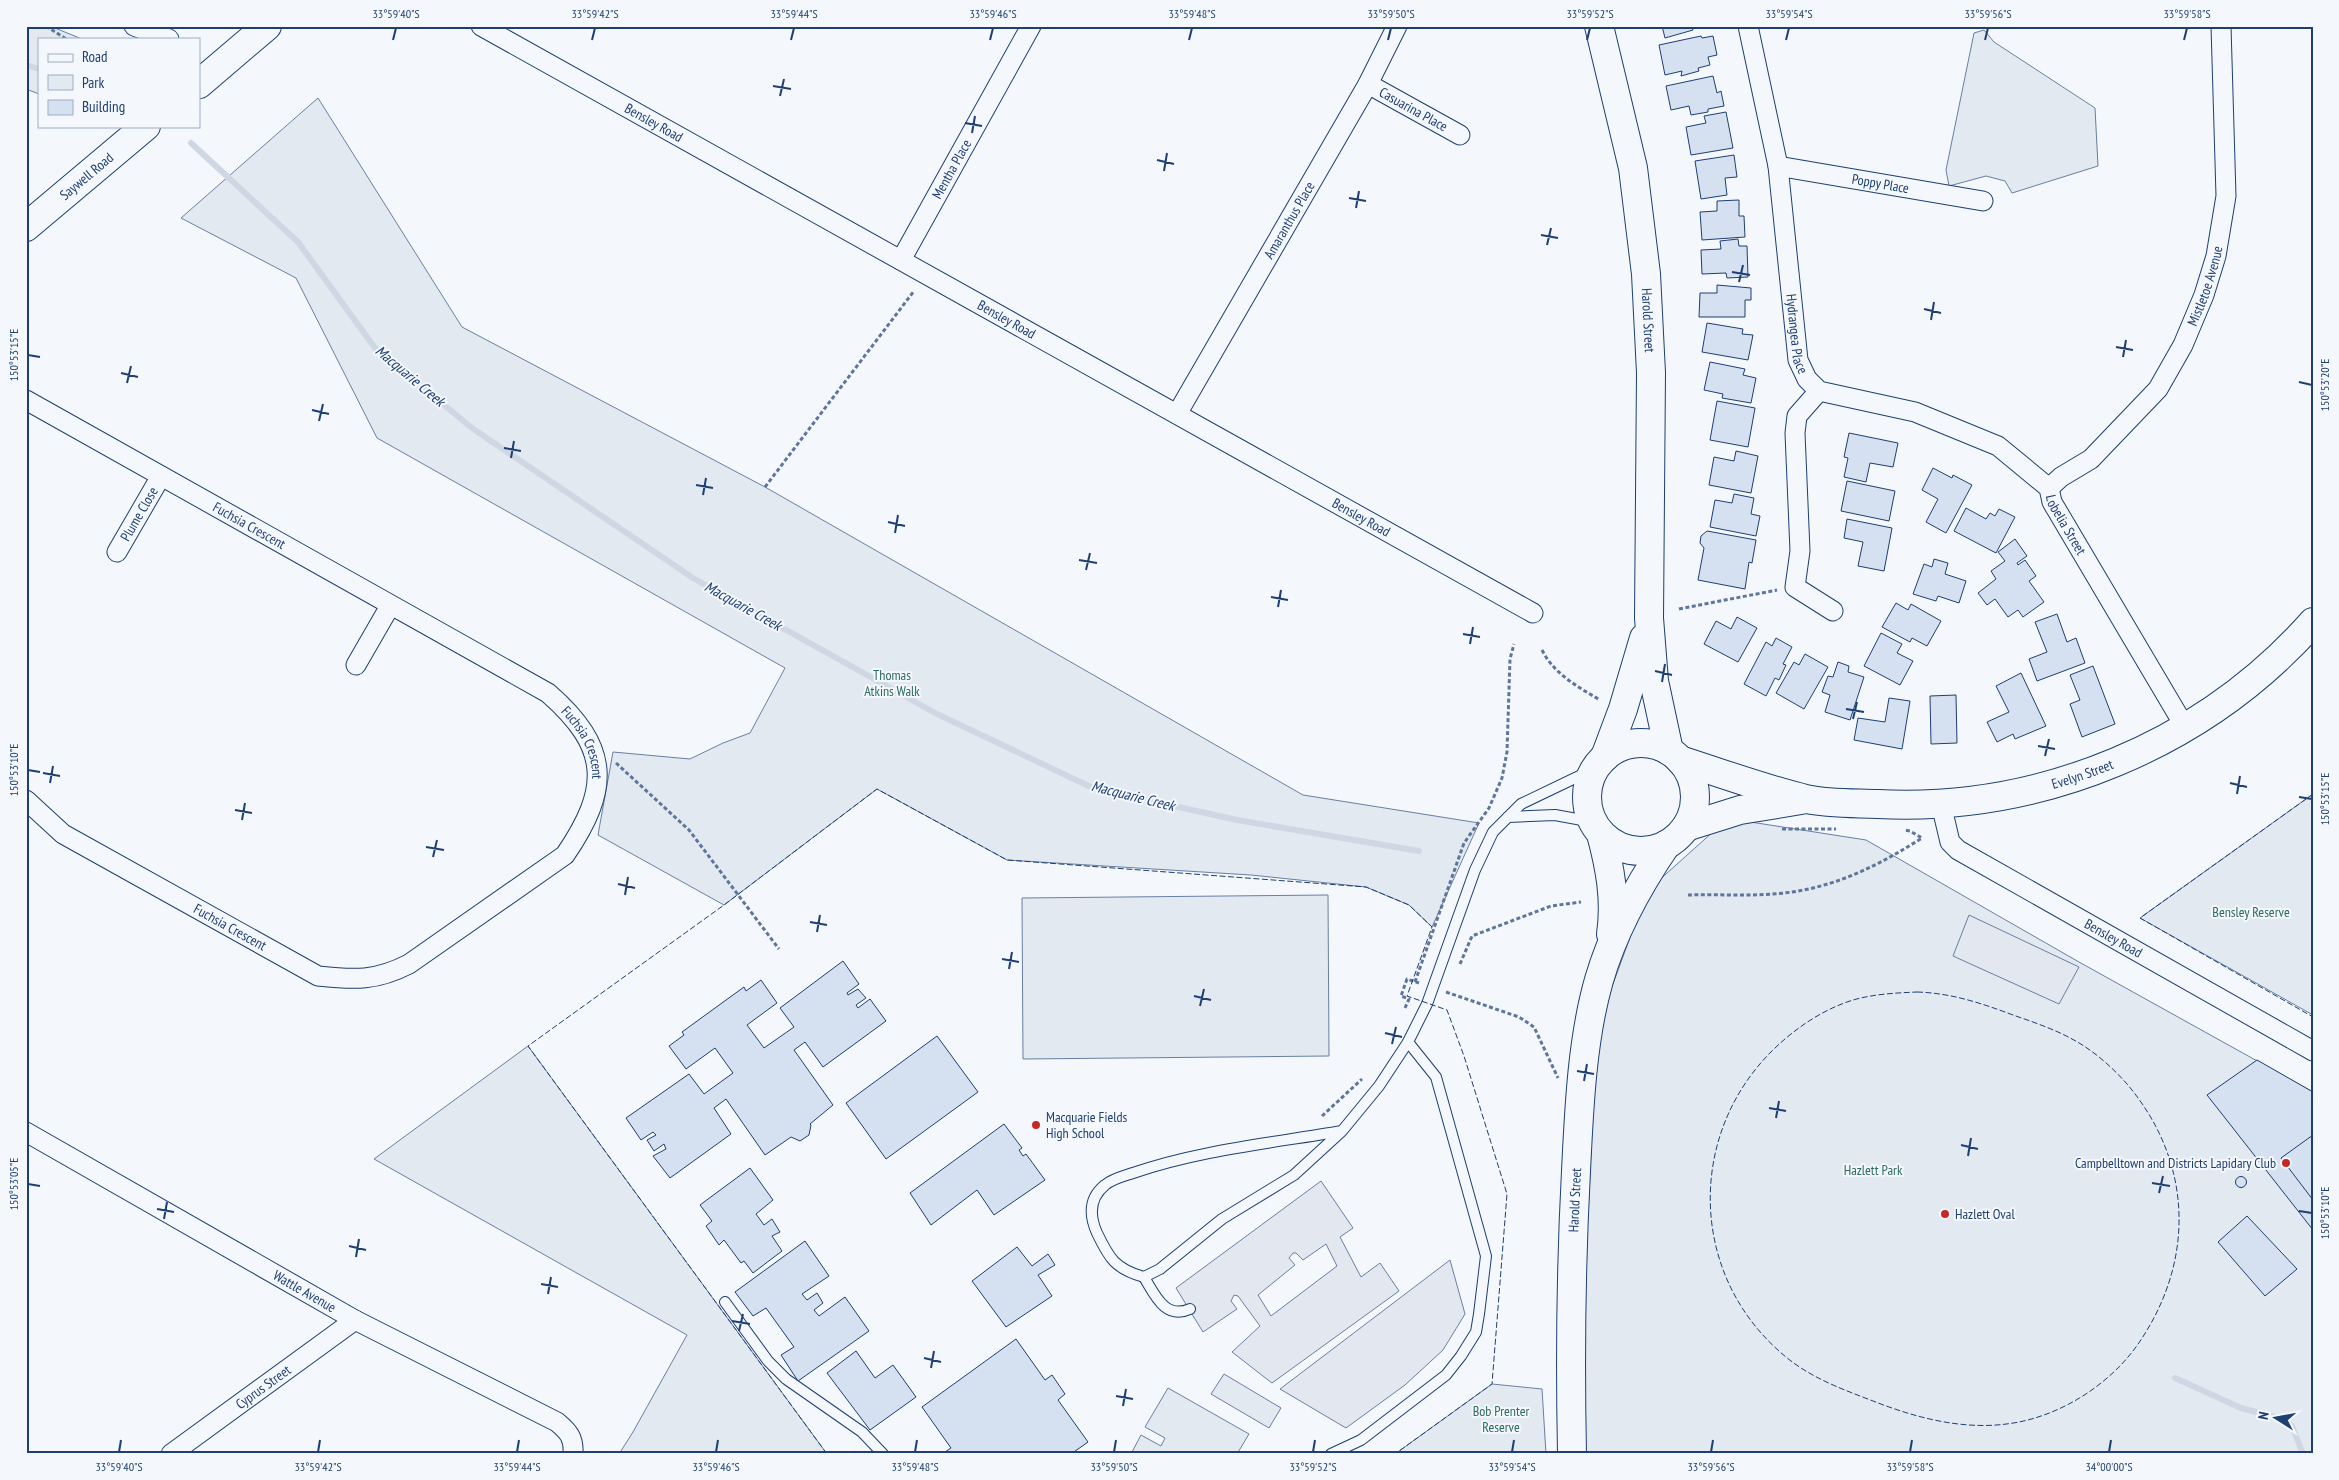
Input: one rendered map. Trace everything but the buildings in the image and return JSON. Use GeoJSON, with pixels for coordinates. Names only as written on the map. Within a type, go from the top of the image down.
{"type":"FeatureCollection","features":[{"type":"Feature","properties":{"kind":"main road"},"geometry":{"type":"LineString","coordinates":[[202,74],[267,26]]}},
{"type":"Feature","properties":{"kind":"main road","name":"Harold Street"},"geometry":{"type":"LineString","coordinates":[[1599,26],[1633,168],[1646,274],[1651,373],[1649,618],[1654,681],[1674,756]]}},
{"type":"Feature","properties":{"kind":"main road","name":"Saywell Road"},"geometry":{"type":"LineString","coordinates":[[29,223],[144,128]]}},
{"type":"Feature","properties":{"kind":"main road","name":"Harold Street"},"geometry":{"type":"LineString","coordinates":[[1600,762],[1623,709],[1649,618]]}},
{"type":"Feature","properties":{"kind":"main road","name":"Evelyn Street"},"geometry":{"type":"LineString","coordinates":[[1686,827],[1740,810],[1807,799],[1890,804],[1941,804],[2011,795],[2083,776],[2136,754],[2185,727],[2259,675],[2313,622]]}},
{"type":"Feature","properties":{"kind":"main road"},"geometry":{"type":"LineString","coordinates":[[1643,743],[1657,746],[1674,756],[1687,770],[1694,792],[1694,804],[1686,827],[1666,845],[1653,850],[1625,849],[1612,843],[1597,828],[1588,808],[1587,794],[1590,780],[1600,762],[1616,749],[1643,743]]}},
{"type":"Feature","properties":{"kind":"main road","name":"Evelyn Street"},"geometry":{"type":"LineString","coordinates":[[1674,756],[1807,799]]}},
{"type":"Feature","properties":{"kind":"main road","name":"Harold Street"},"geometry":{"type":"LineString","coordinates":[[1597,828],[1608,858],[1613,898],[1609,951]]}},
{"type":"Feature","properties":{"kind":"main road","name":"Harold Street"},"geometry":{"type":"LineString","coordinates":[[1572,1454],[1571,1273],[1578,1131],[1589,1029],[1599,981],[1609,951],[1639,889],[1666,845]]}},
{"type":"Feature","properties":{"kind":"street"},"geometry":{"type":"LineString","coordinates":[[134,26],[166,38]]}},
{"type":"Feature","properties":{"kind":"street","name":"Bensley Road"},"geometry":{"type":"LineString","coordinates":[[481,26],[1533,613]]}},
{"type":"Feature","properties":{"kind":"street","name":"Amaranthus Place"},"geometry":{"type":"LineString","coordinates":[[1177,414],[1368,84],[1397,26]]}},
{"type":"Feature","properties":{"kind":"street","name":"Hydrangea Place"},"geometry":{"type":"LineString","coordinates":[[1748,26],[1778,166],[1798,360],[1807,379],[1819,391],[1797,416],[1795,433],[1800,551],[1795,587]]}},
{"type":"Feature","properties":{"kind":"street","name":"Mistletoe Avenue"},"geometry":{"type":"LineString","coordinates":[[2049,488],[2061,477],[2091,459],[2158,389],[2183,345],[2204,295],[2216,256],[2226,196],[2221,26]]}},
{"type":"Feature","properties":{"kind":"street","name":"Mentha Place"},"geometry":{"type":"LineString","coordinates":[[900,260],[1024,29]]}},
{"type":"Feature","properties":{"kind":"street","name":"Casuarina Place"},"geometry":{"type":"LineString","coordinates":[[1368,84],[1460,135]]}},
{"type":"Feature","properties":{"kind":"street","name":"Poppy Place"},"geometry":{"type":"LineString","coordinates":[[1778,166],[1983,201]]}},
{"type":"Feature","properties":{"kind":"street","name":"Lobelia Street"},"geometry":{"type":"LineString","coordinates":[[1819,391],[1838,397],[1915,412],[1998,446],[2049,488],[2052,502],[2185,727]]}},
{"type":"Feature","properties":{"kind":"street","name":"Fuchsia Crescent"},"geometry":{"type":"LineString","coordinates":[[26,400],[548,693],[571,712],[589,742],[599,773],[593,805],[582,830],[565,855],[410,964],[389,974],[354,980],[318,976],[62,834],[26,800]]}},
{"type":"Feature","properties":{"kind":"street","name":"Plume Close"},"geometry":{"type":"LineString","coordinates":[[117,552],[161,476]]}},
{"type":"Feature","properties":{"kind":"street"},"geometry":{"type":"LineString","coordinates":[[1795,587],[1833,610]]}},
{"type":"Feature","properties":{"kind":"street"},"geometry":{"type":"LineString","coordinates":[[356,665],[390,606]]}},
{"type":"Feature","properties":{"kind":"street","name":"Bensley Road"},"geometry":{"type":"LineString","coordinates":[[1941,804],[1950,842],[1958,850],[2313,1051]]}},
{"type":"Feature","properties":{"kind":"street","name":"Wattle Avenue"},"geometry":{"type":"LineString","coordinates":[[26,1132],[355,1320],[557,1422],[570,1432],[574,1444],[573,1454]]}},
{"type":"Feature","properties":{"kind":"street","name":"Cyprus Street"},"geometry":{"type":"LineString","coordinates":[[171,1454],[355,1320]]}},
{"type":"Feature","properties":{"kind":"lane"},"geometry":{"type":"LineString","coordinates":[[1342,1131],[1194,1157],[1147,1168],[1106,1184],[1095,1196],[1091,1212],[1093,1224],[1109,1259],[1128,1273],[1144,1277],[1160,1269],[1222,1219],[1294,1175],[1342,1131],[1379,1086],[1408,1042],[1427,1004],[1475,870],[1493,832],[1521,804],[1600,762]]}},
{"type":"Feature","properties":{"kind":"lane"},"geometry":{"type":"LineString","coordinates":[[1508,817],[1555,815],[1597,828]]}},
{"type":"Feature","properties":{"kind":"lane"},"geometry":{"type":"LineString","coordinates":[[1331,1454],[1360,1440],[1446,1375],[1476,1332],[1480,1314],[1486,1256],[1436,1077],[1408,1042]]}},
{"type":"Feature","properties":{"kind":"lane"},"geometry":{"type":"LineString","coordinates":[[1144,1277],[1160,1304],[1175,1311],[1184,1312],[1190,1309]]}},
{"type":"Feature","properties":{"kind":"lane"},"geometry":{"type":"LineString","coordinates":[[725,1302],[768,1361],[786,1379],[862,1432],[883,1454]]}},
{"type":"Feature","properties":{"kind":"path"},"geometry":{"type":"LineString","coordinates":[[46,26],[64,38]]}},
{"type":"Feature","properties":{"kind":"path"},"geometry":{"type":"LineString","coordinates":[[765,487],[926,275]]}},
{"type":"Feature","properties":{"kind":"path"},"geometry":{"type":"LineString","coordinates":[[1679,609],[1795,587]]}},
{"type":"Feature","properties":{"kind":"path"},"geometry":{"type":"LineString","coordinates":[[1489,808],[1502,778],[1507,752],[1510,659],[1514,644]]}},
{"type":"Feature","properties":{"kind":"path"},"geometry":{"type":"LineString","coordinates":[[1542,650],[1554,667],[1577,686],[1603,702]]}},
{"type":"Feature","properties":{"kind":"path"},"geometry":{"type":"LineString","coordinates":[[612,759],[689,830],[779,949]]}},
{"type":"Feature","properties":{"kind":"path"},"geometry":{"type":"LineString","coordinates":[[1688,896],[1792,892],[1832,883],[1870,869],[1922,838],[1910,831],[1895,828]]}},
{"type":"Feature","properties":{"kind":"path"},"geometry":{"type":"LineString","coordinates":[[1778,829],[1842,829]]}},
{"type":"Feature","properties":{"kind":"path"},"geometry":{"type":"LineString","coordinates":[[1472,936],[1551,906],[1582,902]]}},
{"type":"Feature","properties":{"kind":"path"},"geometry":{"type":"LineString","coordinates":[[1402,1017],[1409,999],[1401,996],[1407,980],[1415,982]]}},
{"type":"Feature","properties":{"kind":"path"},"geometry":{"type":"LineString","coordinates":[[1448,992],[1519,1017],[1534,1027],[1558,1079]]}},
{"type":"Feature","properties":{"kind":"path"},"geometry":{"type":"LineString","coordinates":[[1322,1116],[1368,1073]]}},
{"type":"Feature","properties":{"kind":"green space"},"geometry":{"type":"Polygon","coordinates":[[[26,26],[50,26],[80,38],[38,38],[38,94],[26,89],[26,26]]]}},
{"type":"Feature","properties":{"kind":"green space"},"geometry":{"type":"Polygon","coordinates":[[[1984,30],[1994,42],[2095,108],[2098,166],[2012,193],[2005,181],[1986,176],[1949,186],[1946,170],[1974,33],[1984,30]]]}},
{"type":"Feature","properties":{"kind":"green space","name":"Thomas Atkins Walk"},"geometry":{"type":"Polygon","coordinates":[[[318,98],[462,327],[765,487],[1303,795],[1479,823],[1432,927],[1409,905],[1366,887],[1251,875],[1007,860],[877,789],[724,905],[598,835],[613,752],[690,759],[723,743],[750,733],[785,668],[377,438],[296,278],[181,218],[318,98]]]}},
{"type":"Feature","properties":{"kind":"green space","name":"Bensley Reserve"},"geometry":{"type":"Polygon","coordinates":[[[2313,794],[2313,1015],[2140,918],[2313,794]]]}},
{"type":"Feature","properties":{"kind":"green space","name":"Hazlett Park"},"geometry":{"type":"Polygon","coordinates":[[[1744,821],[1866,840],[2079,962],[2313,1092],[2313,1454],[1583,1454],[1579,1397],[1591,1151],[1592,1083],[1606,1003],[1647,891],[1715,830],[1744,821]]]}},
{"type":"Feature","properties":{"kind":"green space"},"geometry":{"type":"Polygon","coordinates":[[[1328,895],[1329,1056],[1023,1059],[1022,898],[1328,895]]]}},
{"type":"Feature","properties":{"kind":"green space"},"geometry":{"type":"Polygon","coordinates":[[[528,1046],[827,1454],[619,1454],[687,1335],[374,1159],[528,1046]]]}},
{"type":"Feature","properties":{"kind":"green space"},"geometry":{"type":"Polygon","coordinates":[[[1224,1374],[1281,1408],[1269,1428],[1211,1394],[1224,1374]]]}},
{"type":"Feature","properties":{"kind":"green space","name":"Bob Prenter Reserve"},"geometry":{"type":"Polygon","coordinates":[[[1492,1384],[1542,1389],[1546,1454],[1395,1454],[1492,1384]]]}},
{"type":"Feature","properties":{"kind":"green space"},"geometry":{"type":"Polygon","coordinates":[[[1168,1388],[1249,1434],[1237,1454],[1131,1454],[1141,1435],[1161,1446],[1165,1438],[1145,1427],[1168,1388]]]}},
{"type":"Feature","properties":{"kind":"shaded area"},"geometry":{"type":"Polygon","coordinates":[[[1969,915],[2079,967],[2059,1004],[1953,956],[1969,915]]]}},
{"type":"Feature","properties":{"kind":"shaded area"},"geometry":{"type":"Polygon","coordinates":[[[1321,1181],[1353,1228],[1340,1237],[1361,1277],[1380,1263],[1399,1291],[1272,1383],[1232,1352],[1260,1326],[1238,1296],[1234,1295],[1231,1301],[1237,1309],[1203,1332],[1176,1288],[1321,1181]],[[1326,1244],[1303,1260],[1296,1253],[1293,1253],[1289,1258],[1295,1265],[1258,1295],[1271,1316],[1337,1266],[1326,1244]]]}},
{"type":"Feature","properties":{"kind":"shaded area"},"geometry":{"type":"Polygon","coordinates":[[[1450,1260],[1465,1314],[1443,1350],[1405,1385],[1346,1428],[1280,1389],[1450,1260]]]}},
{"type":"Feature","properties":{"kind":"waterway","name":"Macquarie Creek"},"geometry":{"type":"LineString","coordinates":[[26,65],[38,69]]}},
{"type":"Feature","properties":{"kind":"waterway","name":"Macquarie Creek"},"geometry":{"type":"LineString","coordinates":[[191,143],[298,242],[375,348],[472,428],[693,578],[937,714],[1093,788],[1237,820],[1419,851]]}},
{"type":"Feature","properties":{"kind":"waterway","name":"Macquarie Creek"},"geometry":{"type":"LineString","coordinates":[[2175,1378],[2241,1408],[2283,1419],[2292,1426],[2303,1454]]}},
{"type":"Feature","properties":{"kind":"fence"},"geometry":{"type":"LineString","coordinates":[[827,1454],[528,1046],[724,905],[877,789],[1007,860],[1366,887],[1409,905],[1432,927],[1407,996],[1447,1010],[1464,1056],[1507,1194],[1492,1384],[1395,1454]]}},
{"type":"Feature","properties":{"kind":"fence"},"geometry":{"type":"LineString","coordinates":[[2313,794],[2140,918],[2313,1017]]}},
{"type":"Feature","properties":{"kind":"fence"},"geometry":{"type":"LineString","coordinates":[[1917,992],[1966,999],[1989,1006],[2051,1029],[2087,1048],[2102,1059],[2127,1084],[2148,1113],[2164,1143],[2174,1174],[2179,1206],[2178,1239],[2172,1272],[2161,1304],[2144,1335],[2121,1365],[2090,1391],[2056,1410],[2019,1422],[1982,1425],[1945,1422],[1926,1418],[1890,1407],[1835,1386],[1800,1368],[1779,1351],[1749,1318],[1728,1281],[1715,1241],[1710,1200],[1714,1159],[1726,1119],[1746,1082],[1783,1040],[1821,1014],[1861,998],[1917,992]]}},
{"type":"Feature","properties":{"kind":"place","name":"Macquarie Fields High School"},"geometry":{"type":"Point","coordinates":[1036,1125]}},
{"type":"Feature","properties":{"kind":"place","name":"Campbelltown and Districts Lapidary Club"},"geometry":{"type":"Point","coordinates":[2286,1163]}},
{"type":"Feature","properties":{"kind":"place","name":"Hazlett Oval"},"geometry":{"type":"Point","coordinates":[1945,1214]}}]}
